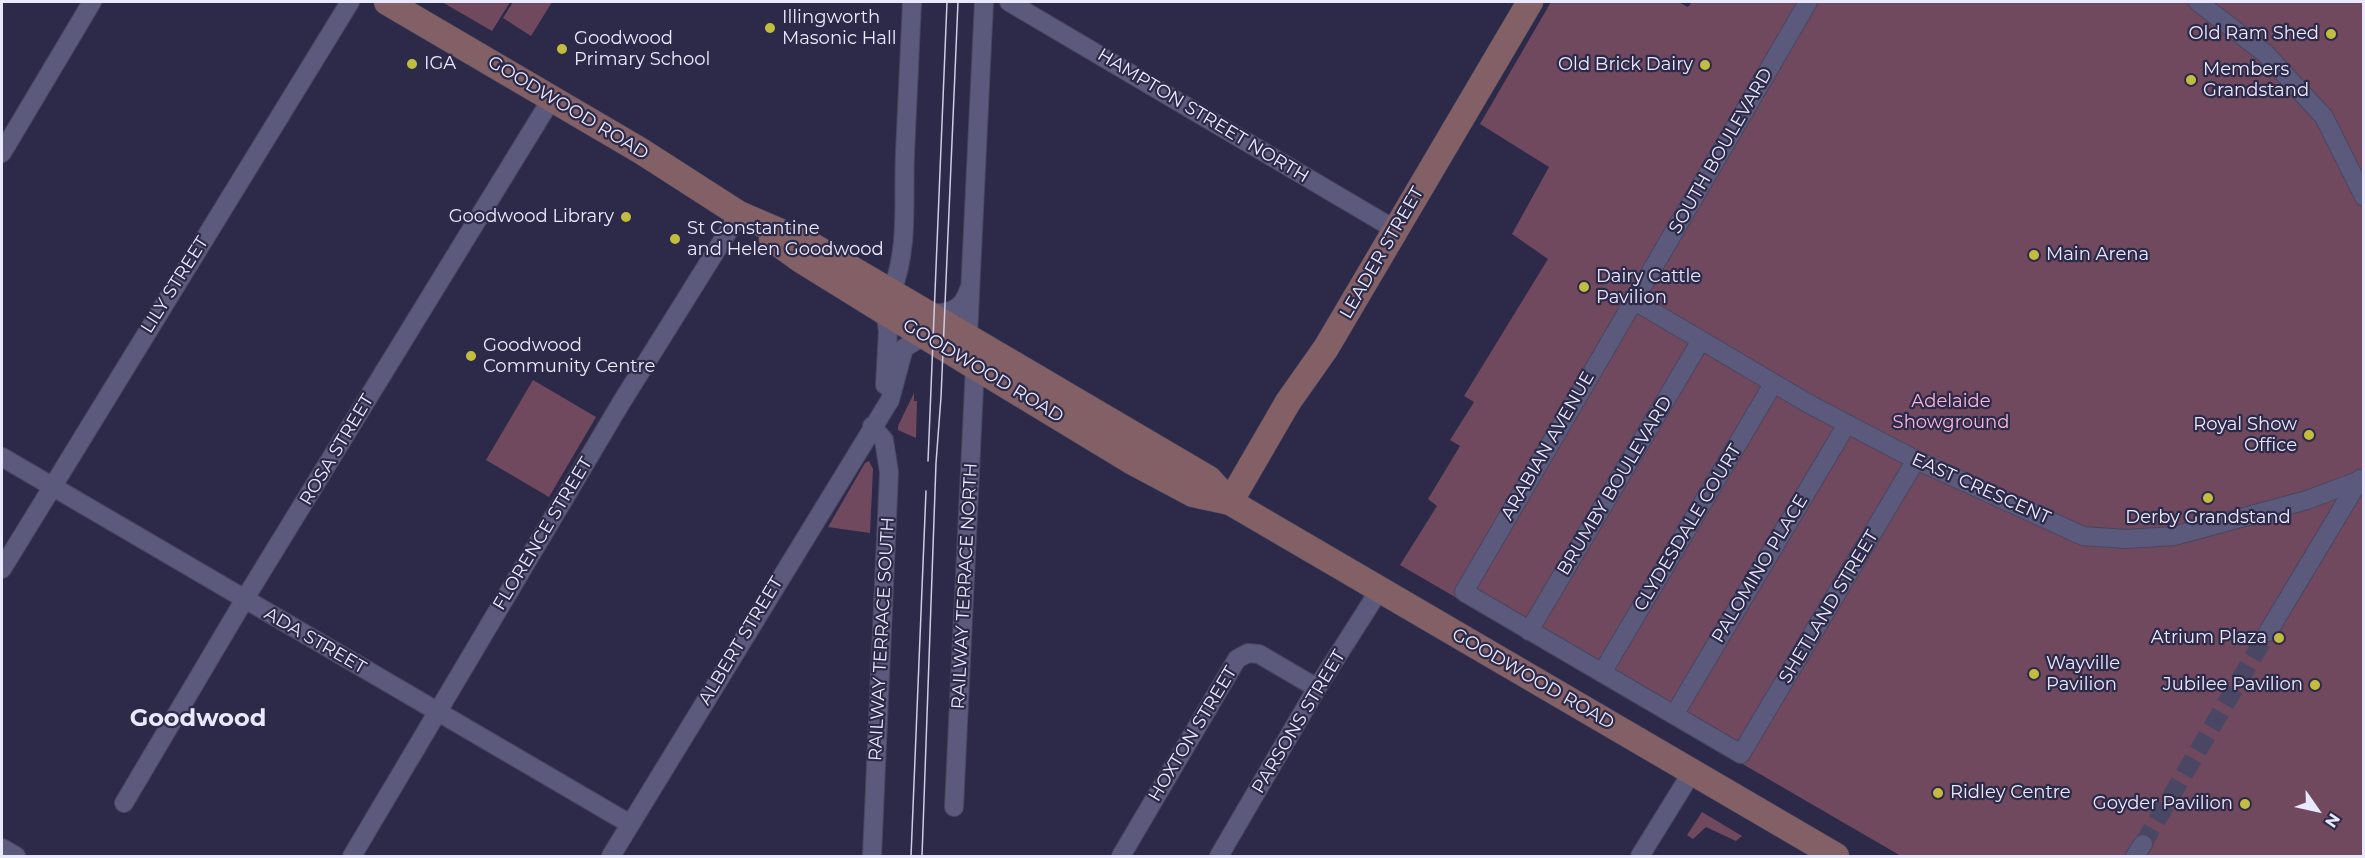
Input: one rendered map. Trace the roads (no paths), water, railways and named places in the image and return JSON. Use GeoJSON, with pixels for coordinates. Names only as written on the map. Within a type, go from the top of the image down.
{"type":"FeatureCollection","features":[{"type":"Feature","properties":{"kind":"main road","name":"GOODWOOD ROAD"},"geometry":{"type":"LineString","coordinates":[[387,2],[641,151],[743,216],[801,260],[888,302],[927,324],[975,366],[1171,484],[1200,496],[1230,502]]}},
{"type":"Feature","properties":{"kind":"main road","name":"LEADER STREET"},"geometry":{"type":"LineString","coordinates":[[1230,502],[1288,402],[1326,348],[1530,2]]}},
{"type":"Feature","properties":{"kind":"main road","name":"GOODWOOD ROAD"},"geometry":{"type":"LineString","coordinates":[[927,324],[968,335],[1209,478],[1230,502],[1830,853]]}},
{"type":"Feature","properties":{"kind":"street"},"geometry":{"type":"LineString","coordinates":[[2,153],[92,2]]}},
{"type":"Feature","properties":{"kind":"street","name":"LILY STREET"},"geometry":{"type":"LineString","coordinates":[[2,569],[50,486],[350,2]]}},
{"type":"Feature","properties":{"kind":"street"},"geometry":{"type":"LineString","coordinates":[[888,302],[905,240],[905,156],[912,2]]}},
{"type":"Feature","properties":{"kind":"street"},"geometry":{"type":"LineString","coordinates":[[968,335],[984,2]]}},
{"type":"Feature","properties":{"kind":"street","name":"HAMPTON STREET NORTH"},"geometry":{"type":"LineString","coordinates":[[1009,2],[1396,230]]}},
{"type":"Feature","properties":{"kind":"street","name":"SOUTH BOULEVARD"},"geometry":{"type":"LineString","coordinates":[[1633,300],[1808,2]]}},
{"type":"Feature","properties":{"kind":"street"},"geometry":{"type":"LineString","coordinates":[[2198,2],[2266,54],[2324,117],[2364,197]]}},
{"type":"Feature","properties":{"kind":"street","name":"ROSA STREET"},"geometry":{"type":"LineString","coordinates":[[124,803],[244,600],[552,99]]}},
{"type":"Feature","properties":{"kind":"street","name":"FLORENCE STREET"},"geometry":{"type":"LineString","coordinates":[[352,856],[621,403],[743,216]]}},
{"type":"Feature","properties":{"kind":"street"},"geometry":{"type":"LineString","coordinates":[[927,324],[958,308],[970,285]]}},
{"type":"Feature","properties":{"kind":"street","name":"EAST CRESCENT"},"geometry":{"type":"LineString","coordinates":[[1633,300],[1700,342],[1847,424],[1916,460],[2083,536],[2126,539],[2174,536],[2307,500],[2361,477]]}},
{"type":"Feature","properties":{"kind":"street","name":"ARABIAN AVENUE"},"geometry":{"type":"LineString","coordinates":[[1529,631],[1464,592],[1633,300]]}},
{"type":"Feature","properties":{"kind":"street","name":"ALBERT STREET"},"geometry":{"type":"LineString","coordinates":[[872,426],[887,371],[888,302]]}},
{"type":"Feature","properties":{"kind":"street","name":"ALBERT STREET"},"geometry":{"type":"LineString","coordinates":[[612,856],[893,394],[904,348],[927,324]]}},
{"type":"Feature","properties":{"kind":"street","name":"BRUMBY BOULEVARD"},"geometry":{"type":"LineString","coordinates":[[1529,631],[1700,342]]}},
{"type":"Feature","properties":{"kind":"street","name":"RAILWAY TERRACE NORTH"},"geometry":{"type":"LineString","coordinates":[[954,807],[975,366]]}},
{"type":"Feature","properties":{"kind":"street","name":"CLYDESDALE COURT"},"geometry":{"type":"LineString","coordinates":[[1602,673],[1773,384]]}},
{"type":"Feature","properties":{"kind":"street","name":"PALOMINO PLACE"},"geometry":{"type":"LineString","coordinates":[[1674,715],[1847,424]]}},
{"type":"Feature","properties":{"kind":"street","name":"RAILWAY TERRACE SOUTH"},"geometry":{"type":"LineString","coordinates":[[872,426],[884,440],[889,472],[872,856]]}},
{"type":"Feature","properties":{"kind":"street","name":"ADA STREET"},"geometry":{"type":"LineString","coordinates":[[2,457],[630,824]]}},
{"type":"Feature","properties":{"kind":"street","name":"SHETLAND STREET"},"geometry":{"type":"LineString","coordinates":[[1674,715],[1742,754],[1916,460]]}},
{"type":"Feature","properties":{"kind":"street"},"geometry":{"type":"LineString","coordinates":[[2268,632],[2361,477]]}},
{"type":"Feature","properties":{"kind":"street","name":"PARSONS STREET"},"geometry":{"type":"LineString","coordinates":[[1219,856],[1317,688],[1380,589]]}},
{"type":"Feature","properties":{"kind":"street"},"geometry":{"type":"LineString","coordinates":[[1529,631],[1674,715]]}},
{"type":"Feature","properties":{"kind":"street","name":"HOXTON STREET"},"geometry":{"type":"LineString","coordinates":[[1121,856],[1237,659],[1248,653],[1259,654],[1317,688]]}},
{"type":"Feature","properties":{"kind":"street"},"geometry":{"type":"LineString","coordinates":[[1640,856],[1692,772]]}},
{"type":"Feature","properties":{"kind":"street"},"geometry":{"type":"LineString","coordinates":[[2,848],[16,856]]}},
{"type":"Feature","properties":{"kind":"tunnel"},"geometry":{"type":"LineString","coordinates":[[2143,844],[2268,632]]}},
{"type":"Feature","properties":{"kind":"tram line"},"geometry":{"type":"LineString","coordinates":[[928,461],[947,2]]}},
{"type":"Feature","properties":{"kind":"tram line"},"geometry":{"type":"LineString","coordinates":[[922,856],[936,463],[941,397],[958,2]]}},
{"type":"Feature","properties":{"kind":"tram line"},"geometry":{"type":"LineString","coordinates":[[911,856],[926,491]]}},
{"type":"Feature","properties":{"kind":"place","name":"Illingworth Masonic Hall"},"geometry":{"type":"Point","coordinates":[770,28]}},
{"type":"Feature","properties":{"kind":"place","name":"Old Ram Shed"},"geometry":{"type":"Point","coordinates":[2331,34]}},
{"type":"Feature","properties":{"kind":"place","name":"Goodwood Primary School"},"geometry":{"type":"Point","coordinates":[562,49]}},
{"type":"Feature","properties":{"kind":"place","name":"IGA"},"geometry":{"type":"Point","coordinates":[412,64]}},
{"type":"Feature","properties":{"kind":"place","name":"Old Brick Dairy"},"geometry":{"type":"Point","coordinates":[1705,65]}},
{"type":"Feature","properties":{"kind":"place","name":"Members Grandstand"},"geometry":{"type":"Point","coordinates":[2191,80]}},
{"type":"Feature","properties":{"kind":"place","name":"Goodwood Library"},"geometry":{"type":"Point","coordinates":[626,217]}},
{"type":"Feature","properties":{"kind":"place","name":"St Constantine and Helen Goodwood"},"geometry":{"type":"Point","coordinates":[675,239]}},
{"type":"Feature","properties":{"kind":"place","name":"Main Arena"},"geometry":{"type":"Point","coordinates":[2034,255]}},
{"type":"Feature","properties":{"kind":"place","name":"Dairy Cattle Pavilion"},"geometry":{"type":"Point","coordinates":[1584,287]}},
{"type":"Feature","properties":{"kind":"place","name":"Goodwood Community Centre"},"geometry":{"type":"Point","coordinates":[471,356]}},
{"type":"Feature","properties":{"kind":"place","name":"Royal Show Office"},"geometry":{"type":"Point","coordinates":[2309,435]}},
{"type":"Feature","properties":{"kind":"place","name":"Derby Grandstand"},"geometry":{"type":"Point","coordinates":[2208,498]}},
{"type":"Feature","properties":{"kind":"place","name":"Atrium Plaza"},"geometry":{"type":"Point","coordinates":[2279,638]}},
{"type":"Feature","properties":{"kind":"place","name":"Wayville Pavilion"},"geometry":{"type":"Point","coordinates":[2034,674]}},
{"type":"Feature","properties":{"kind":"place","name":"Jubilee Pavilion"},"geometry":{"type":"Point","coordinates":[2315,685]}},
{"type":"Feature","properties":{"kind":"place","name":"Ridley Centre"},"geometry":{"type":"Point","coordinates":[1938,793]}},
{"type":"Feature","properties":{"kind":"place","name":"Goyder Pavilion"},"geometry":{"type":"Point","coordinates":[2245,804]}},
{"type":"Feature","properties":{"kind":"district","name":"Goodwood"},"geometry":{"type":"Point","coordinates":[198,719]}},
{"type":"Feature","properties":{"kind":"park label","name":"Adelaide Showground"},"geometry":{"type":"Point","coordinates":[1951,412]}}]}
